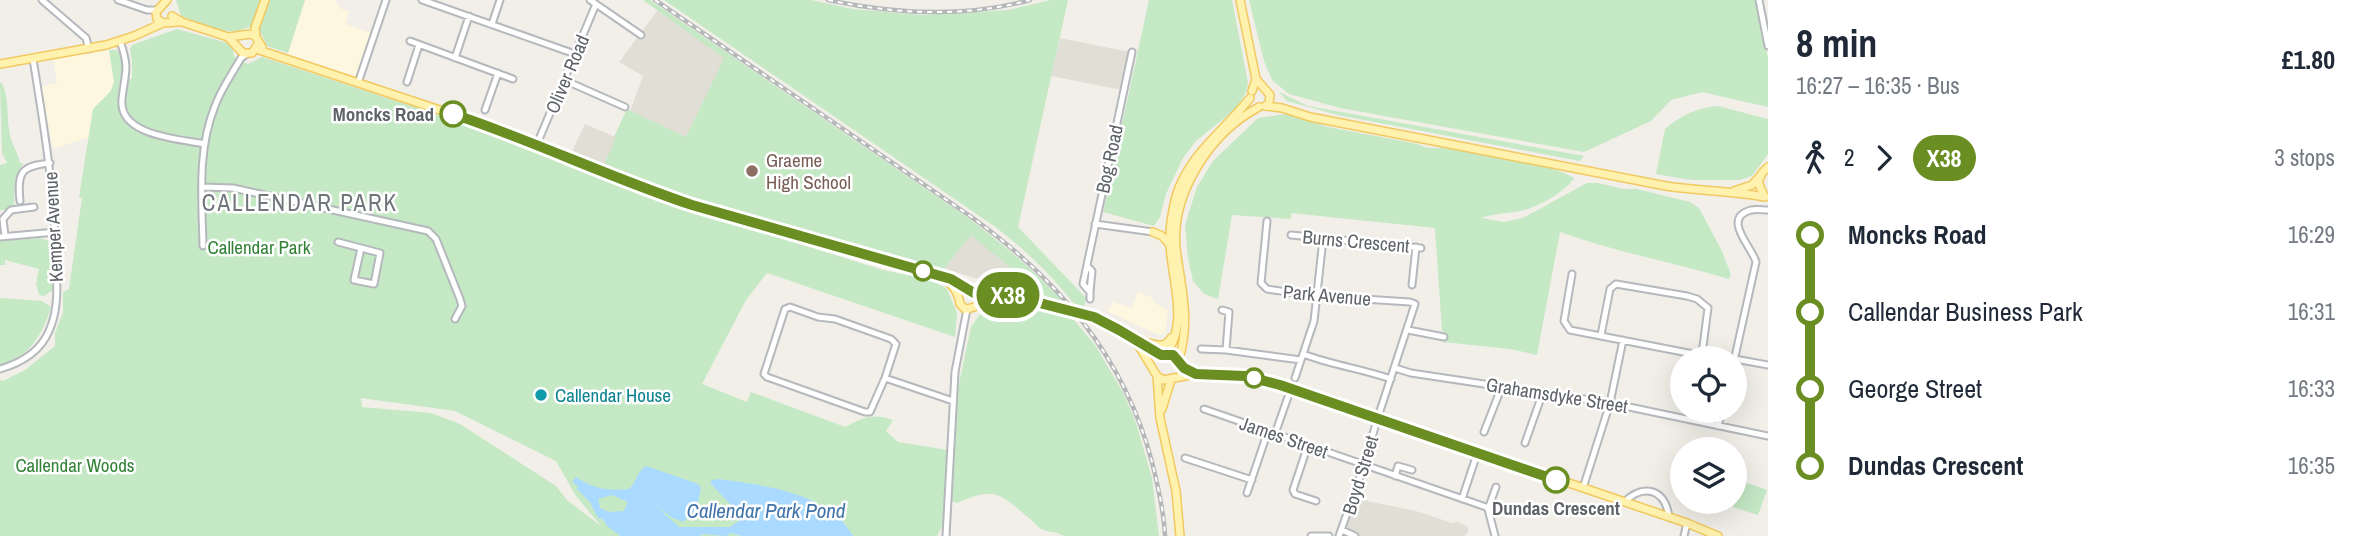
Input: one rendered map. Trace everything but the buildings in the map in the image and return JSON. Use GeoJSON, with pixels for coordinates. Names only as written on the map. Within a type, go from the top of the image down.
{"type":"FeatureCollection","features":[{"type":"Feature","properties":{"kind":"main road"},"geometry":{"type":"LineString","coordinates":[[242,52],[253,38],[265,0]]}},
{"type":"Feature","properties":{"kind":"main road"},"geometry":{"type":"LineString","coordinates":[[1160,418],[1166,391],[1180,372],[1186,310],[1176,247],[1176,225],[1182,199],[1202,159],[1225,134],[1265,104],[1269,92],[1256,79],[1240,0]]}},
{"type":"Feature","properties":{"kind":"main road"},"geometry":{"type":"LineString","coordinates":[[0,63],[89,49],[120,41],[163,14],[228,37],[253,38],[268,52],[537,144],[661,195],[957,281],[972,292],[977,300],[976,305]]}},
{"type":"Feature","properties":{"kind":"main road"},"geometry":{"type":"LineString","coordinates":[[228,37],[242,52]]}},
{"type":"Feature","properties":{"kind":"main road"},"geometry":{"type":"LineString","coordinates":[[242,52],[253,38]]}},
{"type":"Feature","properties":{"kind":"main road"},"geometry":{"type":"LineString","coordinates":[[1256,79],[1251,95],[1253,104],[1265,104],[1310,117],[1666,186],[1734,191],[1766,197]]}},
{"type":"Feature","properties":{"kind":"main road"},"geometry":{"type":"LineString","coordinates":[[1180,536],[1176,491],[1160,418],[1156,372],[1156,360],[1167,347],[1177,320],[1170,224],[1179,189],[1193,161],[1251,95],[1263,88]]}},
{"type":"Feature","properties":{"kind":"main road"},"geometry":{"type":"LineString","coordinates":[[1734,191],[1752,185],[1768,167]]}},
{"type":"Feature","properties":{"kind":"main road"},"geometry":{"type":"LineString","coordinates":[[1760,176],[1759,187],[1766,197]]}},
{"type":"Feature","properties":{"kind":"main road"},"geometry":{"type":"LineString","coordinates":[[1153,232],[1170,224]]}},
{"type":"Feature","properties":{"kind":"main road"},"geometry":{"type":"LineString","coordinates":[[1153,232],[1162,236],[1170,246]]}},
{"type":"Feature","properties":{"kind":"main road"},"geometry":{"type":"LineString","coordinates":[[939,275],[953,286],[960,297],[961,306],[967,309],[990,299],[1012,296]]}},
{"type":"Feature","properties":{"kind":"main road"},"geometry":{"type":"LineString","coordinates":[[960,297],[964,292],[990,292],[1094,317],[1131,337],[1167,347],[1173,355],[1181,355]]}},
{"type":"Feature","properties":{"kind":"main road"},"geometry":{"type":"LineString","coordinates":[[1131,337],[1163,380],[1196,374],[1245,376],[1687,523],[1718,536]]}},
{"type":"Feature","properties":{"kind":"main road"},"geometry":{"type":"LineString","coordinates":[[1181,355],[1196,374]]}},
{"type":"Feature","properties":{"kind":"street"},"geometry":{"type":"LineString","coordinates":[[42,0],[86,38],[89,49]]}},
{"type":"Feature","properties":{"kind":"street"},"geometry":{"type":"LineString","coordinates":[[118,0],[163,14]]}},
{"type":"Feature","properties":{"kind":"street"},"geometry":{"type":"LineString","coordinates":[[358,83],[386,0]]}},
{"type":"Feature","properties":{"kind":"street"},"geometry":{"type":"LineString","coordinates":[[422,0],[575,54]]}},
{"type":"Feature","properties":{"kind":"street"},"geometry":{"type":"LineString","coordinates":[[447,9],[450,0]]}},
{"type":"Feature","properties":{"kind":"street"},"geometry":{"type":"LineString","coordinates":[[492,24],[500,0]]}},
{"type":"Feature","properties":{"kind":"street"},"geometry":{"type":"LineString","coordinates":[[590,0],[641,36]]}},
{"type":"Feature","properties":{"kind":"street"},"geometry":{"type":"LineString","coordinates":[[1759,0],[1768,46]]}},
{"type":"Feature","properties":{"kind":"street","name":"Oliver Road"},"geometry":{"type":"LineString","coordinates":[[537,144],[596,4]]}},
{"type":"Feature","properties":{"kind":"street"},"geometry":{"type":"LineString","coordinates":[[455,58],[469,16]]}},
{"type":"Feature","properties":{"kind":"street"},"geometry":{"type":"LineString","coordinates":[[120,41],[128,69],[122,107],[129,121],[140,130],[205,144]]}},
{"type":"Feature","properties":{"kind":"street"},"geometry":{"type":"LineString","coordinates":[[410,41],[513,79]]}},
{"type":"Feature","properties":{"kind":"street"},"geometry":{"type":"LineString","coordinates":[[407,82],[419,45]]}},
{"type":"Feature","properties":{"kind":"street"},"geometry":{"type":"LineString","coordinates":[[203,246],[202,187],[205,144],[215,106],[242,52]]}},
{"type":"Feature","properties":{"kind":"street","name":"Bog Road"},"geometry":{"type":"LineString","coordinates":[[1090,299],[1090,292],[1083,284],[1132,52]]}},
{"type":"Feature","properties":{"kind":"street","name":"Kemper Avenue"},"geometry":{"type":"LineString","coordinates":[[0,369],[28,357],[43,341],[50,329],[57,302],[56,232],[50,163],[33,59]]}},
{"type":"Feature","properties":{"kind":"street"},"geometry":{"type":"LineString","coordinates":[[485,110],[498,73]]}},
{"type":"Feature","properties":{"kind":"street"},"geometry":{"type":"LineString","coordinates":[[564,80],[625,107]]}},
{"type":"Feature","properties":{"kind":"street"},"geometry":{"type":"LineString","coordinates":[[20,201],[19,179],[26,168],[50,163]]}},
{"type":"Feature","properties":{"kind":"street"},"geometry":{"type":"LineString","coordinates":[[202,187],[233,188],[428,231],[436,239],[460,299],[462,306],[455,319]]}},
{"type":"Feature","properties":{"kind":"street"},"geometry":{"type":"LineString","coordinates":[[34,206],[11,210],[3,219],[3,237],[56,232]]}},
{"type":"Feature","properties":{"kind":"street"},"geometry":{"type":"LineString","coordinates":[[1738,346],[1756,262],[1740,234],[1738,223],[1749,211],[1768,210]]}},
{"type":"Feature","properties":{"kind":"street","name":"Park Avenue"},"geometry":{"type":"LineString","coordinates":[[1267,221],[1261,283],[1267,289],[1415,304]]}},
{"type":"Feature","properties":{"kind":"street"},"geometry":{"type":"LineString","coordinates":[[1095,224],[1153,232]]}},
{"type":"Feature","properties":{"kind":"street","name":"Burns Crescent"},"geometry":{"type":"LineString","coordinates":[[1291,235],[1418,247],[1412,285]]}},
{"type":"Feature","properties":{"kind":"street"},"geometry":{"type":"LineString","coordinates":[[1247,493],[1290,391],[1314,321],[1323,239]]}},
{"type":"Feature","properties":{"kind":"street"},"geometry":{"type":"LineString","coordinates":[[338,242],[361,248],[380,253],[374,284],[354,280],[361,248]]}},
{"type":"Feature","properties":{"kind":"street"},"geometry":{"type":"LineString","coordinates":[[1572,274],[1564,321],[1570,330],[1670,348]]}},
{"type":"Feature","properties":{"kind":"street"},"geometry":{"type":"LineString","coordinates":[[1601,335],[1610,289],[1616,284],[1698,299],[1708,308],[1703,346]]}},
{"type":"Feature","properties":{"kind":"street","name":"Boyd Street"},"geometry":{"type":"LineString","coordinates":[[1341,533],[1415,304]]}},
{"type":"Feature","properties":{"kind":"street"},"geometry":{"type":"LineString","coordinates":[[790,307],[818,317],[835,319],[891,339],[896,344],[885,378],[873,409],[865,412],[767,377],[764,372],[785,309],[790,307]]}},
{"type":"Feature","properties":{"kind":"street"},"geometry":{"type":"LineString","coordinates":[[946,536],[955,372],[967,309]]}},
{"type":"Feature","properties":{"kind":"street"},"geometry":{"type":"LineString","coordinates":[[1222,310],[1229,312],[1226,350]]}},
{"type":"Feature","properties":{"kind":"street"},"geometry":{"type":"LineString","coordinates":[[1408,330],[1444,337]]}},
{"type":"Feature","properties":{"kind":"street"},"geometry":{"type":"LineString","coordinates":[[1583,488],[1610,403],[1623,340]]}},
{"type":"Feature","properties":{"kind":"street"},"geometry":{"type":"LineString","coordinates":[[1201,349],[1302,357],[1359,368],[1391,379]]}},
{"type":"Feature","properties":{"kind":"street"},"geometry":{"type":"LineString","coordinates":[[1747,362],[1768,365]]}},
{"type":"Feature","properties":{"kind":"street","name":"Grahamsdyke Street"},"geometry":{"type":"LineString","coordinates":[[1395,368],[1411,373],[1610,403],[1768,436]]}},
{"type":"Feature","properties":{"kind":"street"},"geometry":{"type":"LineString","coordinates":[[885,378],[953,401]]}},
{"type":"Feature","properties":{"kind":"street"},"geometry":{"type":"LineString","coordinates":[[1484,432],[1502,386]]}},
{"type":"Feature","properties":{"kind":"street"},"geometry":{"type":"LineString","coordinates":[[1525,443],[1543,392]]}},
{"type":"Feature","properties":{"kind":"street","name":"James Street"},"geometry":{"type":"LineString","coordinates":[[1204,409],[1488,509]]}},
{"type":"Feature","properties":{"kind":"street"},"geometry":{"type":"LineString","coordinates":[[1308,445],[1293,486],[1295,494],[1316,501]]}},
{"type":"Feature","properties":{"kind":"street"},"geometry":{"type":"LineString","coordinates":[[1462,499],[1476,455]]}},
{"type":"Feature","properties":{"kind":"street"},"geometry":{"type":"LineString","coordinates":[[1185,458],[1252,480]]}},
{"type":"Feature","properties":{"kind":"street"},"geometry":{"type":"LineString","coordinates":[[1395,476],[1398,466],[1412,470]]}},
{"type":"Feature","properties":{"kind":"street"},"geometry":{"type":"LineString","coordinates":[[1496,486],[1488,509],[1496,536]]}},
{"type":"Feature","properties":{"kind":"street"},"geometry":{"type":"LineString","coordinates":[[1624,502],[1639,492],[1653,492],[1664,500],[1669,517]]}},
{"type":"Feature","properties":{"kind":"street"},"geometry":{"type":"LineString","coordinates":[[1684,536],[1687,523]]}},
{"type":"Feature","properties":{"kind":"street"},"geometry":{"type":"LineString","coordinates":[[1341,533],[1355,536]]}},
{"type":"Feature","properties":{"kind":"street"},"geometry":{"type":"LineString","coordinates":[[1311,536],[1329,536]]}},
{"type":"Feature","properties":{"kind":"shaded area"},"geometry":{"type":"Polygon","coordinates":[[[305,0],[335,0],[341,9],[349,11],[345,24],[375,34],[358,83],[286,58],[305,0]]]}},
{"type":"Feature","properties":{"kind":"shaded area","name":"Graeme High School"},"geometry":{"type":"Polygon","coordinates":[[[658,10],[971,234],[1039,291],[1036,295],[681,195],[572,151],[585,124],[615,137],[686,137],[630,111],[643,76],[619,62],[658,10]]]}},
{"type":"Feature","properties":{"kind":"shaded area"},"geometry":{"type":"Polygon","coordinates":[[[1060,38],[1131,50],[1122,90],[1051,76],[1060,38]]]}},
{"type":"Feature","properties":{"kind":"shaded area"},"geometry":{"type":"Polygon","coordinates":[[[109,50],[114,81],[111,91],[93,109],[89,137],[53,149],[41,87],[57,83],[53,59],[109,50]]]}},
{"type":"Feature","properties":{"kind":"shaded area"},"geometry":{"type":"Polygon","coordinates":[[[1138,292],[1151,297],[1168,311],[1165,333],[1159,335],[1107,311],[1112,302],[1132,308],[1138,292]]]}},
{"type":"Feature","properties":{"kind":"shaded area"},"geometry":{"type":"Polygon","coordinates":[[[1352,498],[1416,511],[1452,523],[1458,522],[1468,527],[1468,532],[1464,536],[1355,536],[1342,530],[1352,498]]]}},
{"type":"Feature","properties":{"kind":"green space"},"geometry":{"type":"Polygon","coordinates":[[[176,0],[305,0],[288,53],[267,46],[262,35],[248,27],[233,31],[224,30],[181,16],[176,0]]]}},
{"type":"Feature","properties":{"kind":"green space","name":"Graeme High School"},"geometry":{"type":"Polygon","coordinates":[[[643,0],[650,0],[967,217],[1019,259],[1067,305],[1050,300],[971,235],[943,270],[682,195],[604,164],[627,109],[686,137],[724,58],[643,0]]]}},
{"type":"Feature","properties":{"kind":"green space"},"geometry":{"type":"Polygon","coordinates":[[[664,0],[811,0],[853,9],[921,15],[1009,10],[1051,0],[1068,0],[1018,227],[1086,298],[1084,310],[1078,309],[1039,264],[994,226],[664,0]]]}},
{"type":"Feature","properties":{"kind":"green space"},"geometry":{"type":"Polygon","coordinates":[[[1149,0],[1232,0],[1248,83],[1240,103],[1196,141],[1183,158],[1154,226],[1103,212],[1149,0]]]}},
{"type":"Feature","properties":{"kind":"green space"},"geometry":{"type":"Polygon","coordinates":[[[1249,0],[1756,0],[1768,58],[1768,107],[1702,92],[1671,100],[1651,121],[1584,152],[1340,108],[1289,94],[1272,80],[1264,61],[1249,0]]]}},
{"type":"Feature","properties":{"kind":"green space","name":"Callendar Park"},"geometry":{"type":"Polygon","coordinates":[[[177,29],[231,44],[235,58],[248,64],[262,57],[418,108],[531,149],[649,197],[883,270],[933,280],[947,289],[957,313],[955,337],[767,273],[746,300],[702,384],[747,402],[751,392],[845,427],[868,417],[885,418],[893,420],[886,431],[898,442],[954,451],[957,393],[971,327],[981,313],[995,303],[1010,300],[1068,313],[1095,345],[1124,394],[1136,423],[1152,478],[1159,536],[1064,536],[1041,529],[1004,498],[989,494],[957,503],[945,503],[943,524],[937,536],[0,536],[0,380],[25,370],[55,346],[55,333],[63,313],[63,292],[69,289],[82,198],[79,197],[93,109],[111,91],[114,82],[109,50],[117,50],[122,56],[122,79],[132,79],[132,45],[177,29]],[[361,398],[362,407],[431,413],[460,424],[556,486],[567,500],[601,526],[576,496],[556,461],[455,411],[361,398]]]}},
{"type":"Feature","properties":{"kind":"green space"},"geometry":{"type":"Polygon","coordinates":[[[0,83],[6,96],[11,139],[20,163],[23,163],[15,180],[14,205],[7,210],[0,210],[0,165],[7,163],[2,153],[0,83]]]}},
{"type":"Feature","properties":{"kind":"green space"},"geometry":{"type":"Polygon","coordinates":[[[1279,92],[1308,106],[1584,156],[1580,161],[1338,115],[1287,101],[1279,92]]]}},
{"type":"Feature","properties":{"kind":"green space"},"geometry":{"type":"Polygon","coordinates":[[[1718,106],[1768,119],[1768,154],[1752,176],[1740,180],[1690,180],[1656,174],[1665,129],[1690,113],[1718,106]]]}},
{"type":"Feature","properties":{"kind":"green space"},"geometry":{"type":"Polygon","coordinates":[[[1285,114],[1328,127],[1424,147],[1458,149],[1511,158],[1548,167],[1574,178],[1557,194],[1534,207],[1481,218],[1504,222],[1523,218],[1587,183],[1637,189],[1690,202],[1699,208],[1722,251],[1731,275],[1729,279],[1560,232],[1537,355],[1510,349],[1443,342],[1445,332],[1442,331],[1435,228],[1291,213],[1291,219],[1232,215],[1218,299],[1204,294],[1193,281],[1185,225],[1197,187],[1213,161],[1258,118],[1285,114]]]}},
{"type":"Feature","properties":{"kind":"green space"},"geometry":{"type":"Polygon","coordinates":[[[38,238],[47,240],[51,247],[53,290],[44,296],[39,295],[36,284],[39,269],[5,260],[5,265],[0,265],[0,241],[38,238]]]}},
{"type":"Feature","properties":{"kind":"green space"},"geometry":{"type":"Polygon","coordinates":[[[0,298],[42,301],[51,307],[44,326],[27,351],[0,365],[0,298]]]}},
{"type":"Feature","properties":{"kind":"green space"},"geometry":{"type":"Polygon","coordinates":[[[1747,483],[1767,490],[1758,515],[1747,511],[1747,483]]]}},
{"type":"Feature","properties":{"kind":"water","name":"Callendar Park Pond"},"geometry":{"type":"Polygon","coordinates":[[[646,466],[698,484],[701,488],[696,511],[683,522],[655,505],[679,527],[730,527],[740,520],[737,511],[710,483],[720,479],[766,486],[800,496],[831,511],[853,536],[742,536],[731,533],[727,536],[621,536],[607,526],[603,519],[598,518],[590,502],[572,482],[576,477],[601,488],[629,489],[646,466]],[[612,495],[598,499],[600,508],[609,512],[624,511],[628,502],[612,495]]]}},
{"type":"Feature","properties":{"kind":"railway"},"geometry":{"type":"LineString","coordinates":[[655,0],[970,216],[1032,266],[1059,294],[1084,323],[1105,354],[1140,424],[1152,462],[1165,536]]}},
{"type":"Feature","properties":{"kind":"railway"},"geometry":{"type":"LineString","coordinates":[[828,0],[929,12],[980,10],[1030,0]]}},
{"type":"Feature","properties":{"kind":"bus line","name":"X38"},"geometry":{"type":"LineString","coordinates":[[453,114],[692,205],[951,279],[974,293],[1001,293],[1094,317],[1161,355],[1173,355],[1184,368],[1196,374],[1245,376],[1280,385],[1556,480]]}},
{"type":"Feature","properties":{"kind":"place","name":"Moncks Road"},"geometry":{"type":"Point","coordinates":[453,114]}},
{"type":"Feature","properties":{"kind":"place","name":"Graeme High School"},"geometry":{"type":"Point","coordinates":[752,171]}},
{"type":"Feature","properties":{"kind":"place","name":"Callendar House"},"geometry":{"type":"Point","coordinates":[541,395]}},
{"type":"Feature","properties":{"kind":"place","name":"Dundas Crescent"},"geometry":{"type":"Point","coordinates":[1556,480]}},
{"type":"Feature","properties":{"kind":"district","name":"CALLENDAR PARK"},"geometry":{"type":"Point","coordinates":[300,203]}},
{"type":"Feature","properties":{"kind":"park label","name":"Callendar Woods"},"geometry":{"type":"Point","coordinates":[75,465]}}]}
